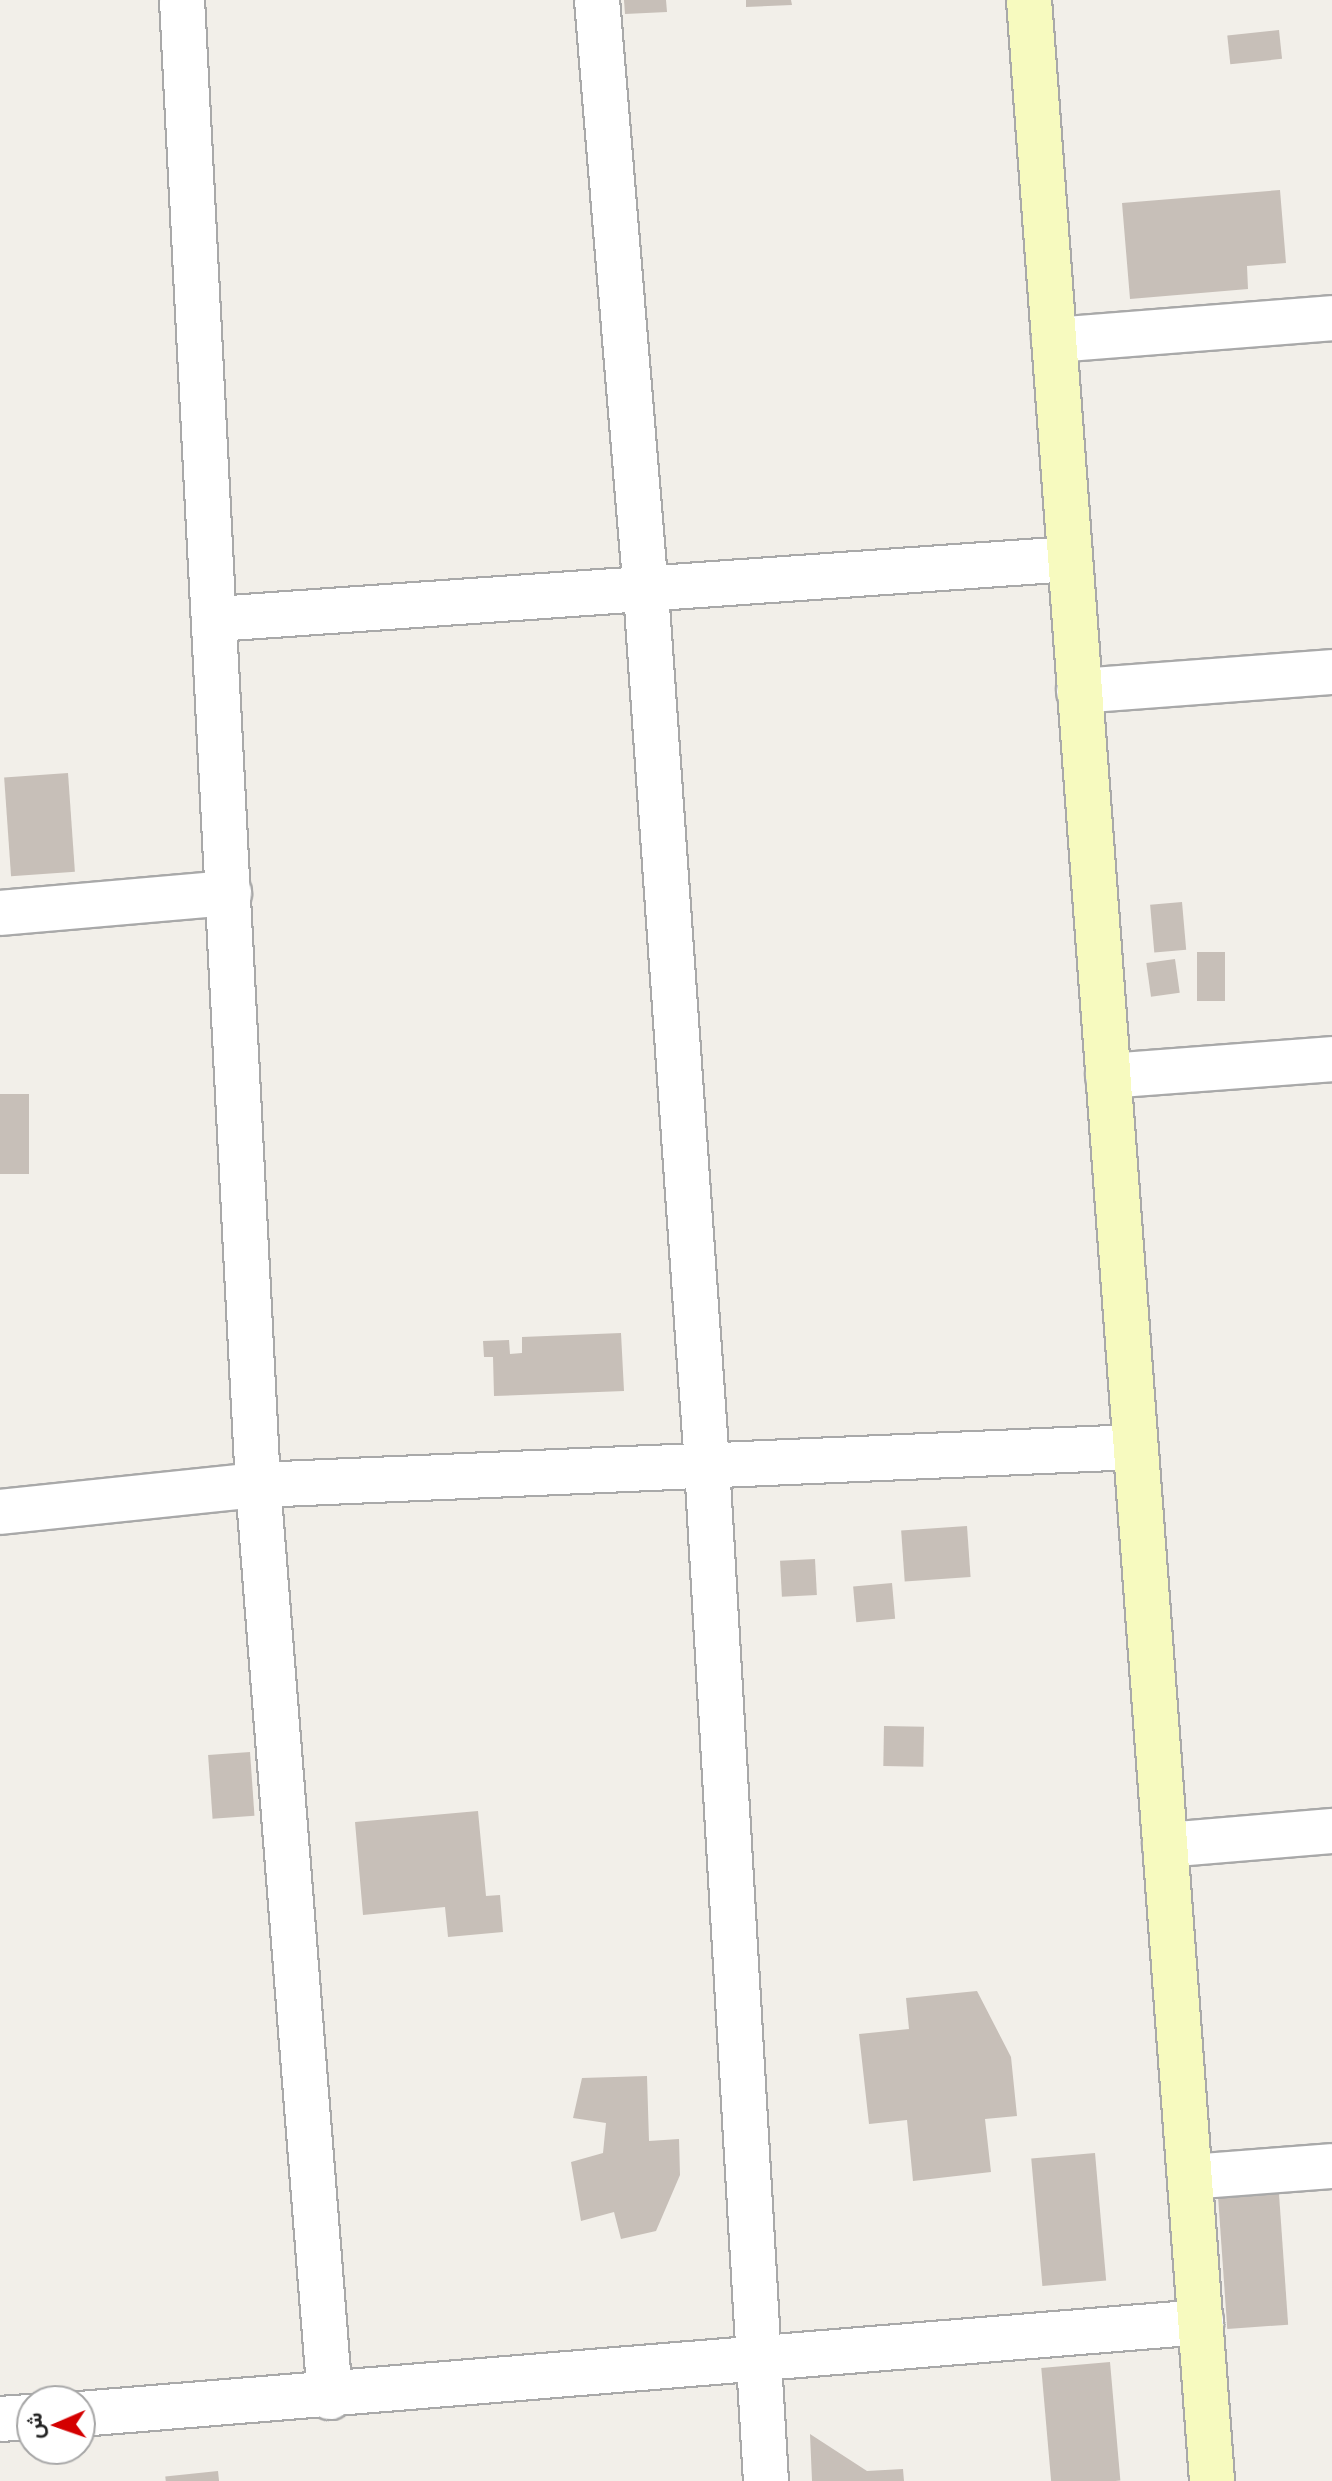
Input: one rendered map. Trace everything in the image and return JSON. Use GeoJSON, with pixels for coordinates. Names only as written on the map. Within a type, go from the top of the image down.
{"type":"FeatureCollection","features":[{"type":"Feature","properties":{"kind":"street"},"geometry":{"type":"LineString","coordinates":[[182,0],[258,1485],[330,2397]]}},
{"type":"Feature","properties":{"kind":"street"},"geometry":{"type":"LineString","coordinates":[[597,0],[646,592],[707,1465],[766,2481]]}},
{"type":"Feature","properties":{"kind":"street"},"geometry":{"type":"LineString","coordinates":[[1029,0],[1212,2481]]}},
{"type":"Feature","properties":{"kind":"street"},"geometry":{"type":"LineString","coordinates":[[1054,340],[1332,318]]}},
{"type":"Feature","properties":{"kind":"street"},"geometry":{"type":"LineString","coordinates":[[216,619],[646,592],[1070,559]]}},
{"type":"Feature","properties":{"kind":"street"},"geometry":{"type":"LineString","coordinates":[[1079,691],[1332,672]]}},
{"type":"Feature","properties":{"kind":"street"},"geometry":{"type":"LineString","coordinates":[[0,913],[229,893]]}},
{"type":"Feature","properties":{"kind":"street"},"geometry":{"type":"LineString","coordinates":[[1108,1076],[1332,1059]]}},
{"type":"Feature","properties":{"kind":"street"},"geometry":{"type":"LineString","coordinates":[[0,1512],[258,1485],[1135,1447]]}},
{"type":"Feature","properties":{"kind":"street"},"geometry":{"type":"LineString","coordinates":[[1165,1845],[1332,1831]]}},
{"type":"Feature","properties":{"kind":"street"},"geometry":{"type":"LineString","coordinates":[[1190,2177],[1332,2166]]}},
{"type":"Feature","properties":{"kind":"street"},"geometry":{"type":"LineString","coordinates":[[96,2413],[330,2397],[757,2357],[1201,2322]]}},
{"type":"Feature","properties":{"kind":"building"},"geometry":{"type":"Polygon","coordinates":[[[624,0],[666,0],[667,12],[625,14],[624,0]]]}},
{"type":"Feature","properties":{"kind":"building"},"geometry":{"type":"Polygon","coordinates":[[[746,0],[791,0],[792,5],[746,7],[746,0]]]}},
{"type":"Feature","properties":{"kind":"building"},"geometry":{"type":"Polygon","coordinates":[[[1279,30],[1282,59],[1230,64],[1227,35],[1279,30]]]}},
{"type":"Feature","properties":{"kind":"building"},"geometry":{"type":"Polygon","coordinates":[[[1280,190],[1286,263],[1247,266],[1248,289],[1130,299],[1122,203],[1280,190]]]}},
{"type":"Feature","properties":{"kind":"building"},"geometry":{"type":"Polygon","coordinates":[[[68,773],[75,872],[11,876],[4,777],[68,773]]]}},
{"type":"Feature","properties":{"kind":"building"},"geometry":{"type":"Polygon","coordinates":[[[1182,902],[1186,950],[1154,953],[1150,905],[1182,902]]]}},
{"type":"Feature","properties":{"kind":"building"},"geometry":{"type":"Polygon","coordinates":[[[1197,952],[1225,952],[1225,1001],[1197,1001],[1197,952]]]}},
{"type":"Feature","properties":{"kind":"building"},"geometry":{"type":"Polygon","coordinates":[[[1175,959],[1180,993],[1151,997],[1146,963],[1175,959]]]}},
{"type":"Feature","properties":{"kind":"building"},"geometry":{"type":"Polygon","coordinates":[[[0,1094],[29,1094],[29,1174],[0,1174],[0,1094]]]}},
{"type":"Feature","properties":{"kind":"building"},"geometry":{"type":"Polygon","coordinates":[[[621,1333],[624,1391],[494,1396],[493,1357],[484,1357],[483,1341],[509,1340],[510,1354],[522,1353],[522,1337],[621,1333]]]}},
{"type":"Feature","properties":{"kind":"building"},"geometry":{"type":"Polygon","coordinates":[[[967,1526],[971,1577],[905,1581],[901,1531],[967,1526]]]}},
{"type":"Feature","properties":{"kind":"building"},"geometry":{"type":"Polygon","coordinates":[[[815,1559],[817,1595],[782,1597],[780,1561],[815,1559]]]}},
{"type":"Feature","properties":{"kind":"building"},"geometry":{"type":"Polygon","coordinates":[[[892,1583],[895,1619],[856,1622],[853,1586],[892,1583]]]}},
{"type":"Feature","properties":{"kind":"building"},"geometry":{"type":"Polygon","coordinates":[[[884,1726],[924,1727],[923,1767],[883,1766],[884,1726]]]}},
{"type":"Feature","properties":{"kind":"building"},"geometry":{"type":"Polygon","coordinates":[[[250,1752],[254,1816],[213,1819],[208,1755],[250,1752]]]}},
{"type":"Feature","properties":{"kind":"building"},"geometry":{"type":"Polygon","coordinates":[[[478,1811],[486,1896],[500,1895],[503,1932],[448,1937],[445,1907],[363,1915],[355,1822],[478,1811]]]}},
{"type":"Feature","properties":{"kind":"building"},"geometry":{"type":"Polygon","coordinates":[[[977,1991],[1011,2057],[1017,2116],[985,2119],[991,2172],[913,2181],[907,2120],[869,2124],[859,2034],[909,2029],[906,1998],[977,1991]]]}},
{"type":"Feature","properties":{"kind":"building"},"geometry":{"type":"Polygon","coordinates":[[[647,2076],[649,2141],[679,2139],[680,2175],[656,2231],[621,2239],[614,2212],[581,2221],[571,2162],[603,2153],[606,2123],[573,2118],[582,2078],[647,2076]]]}},
{"type":"Feature","properties":{"kind":"building"},"geometry":{"type":"Polygon","coordinates":[[[1095,2153],[1106,2281],[1042,2286],[1031,2159],[1095,2153]]]}},
{"type":"Feature","properties":{"kind":"building"},"geometry":{"type":"Polygon","coordinates":[[[1279,2194],[1288,2325],[1227,2329],[1218,2198],[1279,2194]]]}},
{"type":"Feature","properties":{"kind":"building"},"geometry":{"type":"Polygon","coordinates":[[[1110,2362],[1120,2481],[1051,2481],[1041,2368],[1110,2362]]]}},
{"type":"Feature","properties":{"kind":"building"},"geometry":{"type":"Polygon","coordinates":[[[810,2434],[867,2471],[903,2469],[904,2481],[812,2481],[810,2434]]]}},
{"type":"Feature","properties":{"kind":"building"},"geometry":{"type":"Polygon","coordinates":[[[218,2471],[219,2481],[166,2481],[165,2477],[218,2471]]]}}]}
